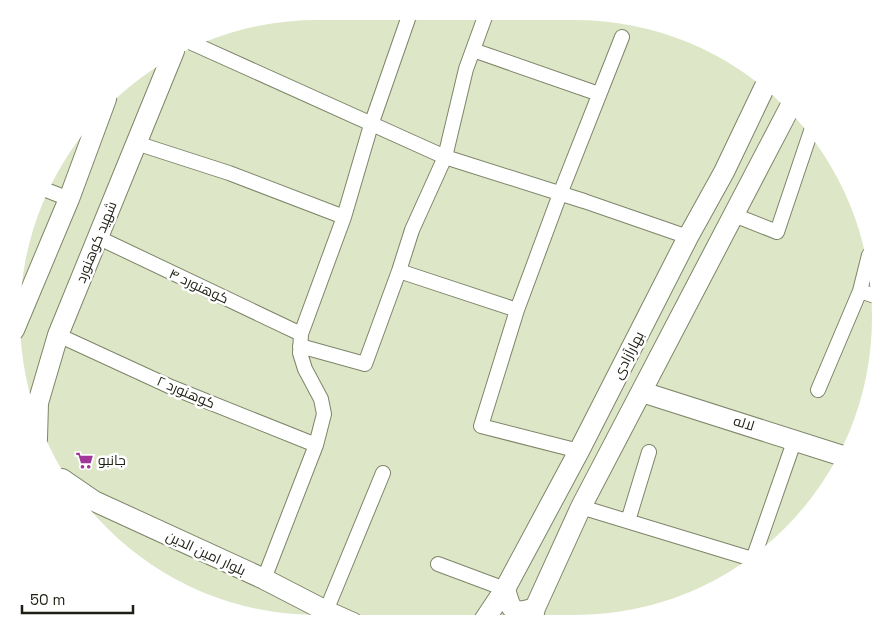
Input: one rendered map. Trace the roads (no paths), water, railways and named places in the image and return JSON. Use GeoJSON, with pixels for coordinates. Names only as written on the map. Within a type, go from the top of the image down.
{"type":"FeatureCollection","features":[{"type":"Feature","properties":{"kind":"main road","name":"شهید کوهنورد"},"geometry":{"type":"LineString","coordinates":[[33,402],[58,335],[171,59]]}},
{"type":"Feature","properties":{"kind":"main road","name":"بهارآزادی"},"geometry":{"type":"LineString","coordinates":[[488,615],[506,589],[580,451],[688,237],[724,172],[764,88]]}},
{"type":"Feature","properties":{"kind":"main road"},"geometry":{"type":"LineString","coordinates":[[506,589],[510,606],[515,611],[534,615],[581,507],[751,182],[791,113]]}},
{"type":"Feature","properties":{"kind":"main road"},"geometry":{"type":"LineString","coordinates":[[20,314],[69,199],[100,114]]}},
{"type":"Feature","properties":{"kind":"main road"},"geometry":{"type":"LineString","coordinates":[[724,172],[751,182]]}},
{"type":"Feature","properties":{"kind":"main road","name":"لاله"},"geometry":{"type":"LineString","coordinates":[[642,392],[839,454]]}},
{"type":"Feature","properties":{"kind":"main road","name":"بلوار امین الدین"},"geometry":{"type":"LineString","coordinates":[[86,503],[264,579],[335,615]]}},
{"type":"Feature","properties":{"kind":"street"},"geometry":{"type":"LineString","coordinates":[[264,579],[316,445],[324,414],[320,399],[300,353],[301,340],[344,217],[371,125],[406,20]]}},
{"type":"Feature","properties":{"kind":"street"},"geometry":{"type":"LineString","coordinates":[[484,20],[466,69],[444,157],[412,230],[399,271],[517,310]]}},
{"type":"Feature","properties":{"kind":"street"},"geometry":{"type":"LineString","coordinates":[[580,451],[481,426],[517,310],[560,194],[622,37]]}},
{"type":"Feature","properties":{"kind":"street"},"geometry":{"type":"LineString","coordinates":[[198,46],[444,157],[688,237]]}},
{"type":"Feature","properties":{"kind":"street"},"geometry":{"type":"LineString","coordinates":[[473,50],[599,94]]}},
{"type":"Feature","properties":{"kind":"street"},"geometry":{"type":"LineString","coordinates":[[734,215],[777,232],[810,135]]}},
{"type":"Feature","properties":{"kind":"street"},"geometry":{"type":"LineString","coordinates":[[136,142],[229,173],[344,217]]}},
{"type":"Feature","properties":{"kind":"street"},"geometry":{"type":"LineString","coordinates":[[49,191],[69,199]]}},
{"type":"Feature","properties":{"kind":"street","name":"کوهنورد ۴"},"geometry":{"type":"LineString","coordinates":[[98,238],[301,340],[365,364],[399,271]]}},
{"type":"Feature","properties":{"kind":"street"},"geometry":{"type":"LineString","coordinates":[[818,390],[860,291],[867,264]]}},
{"type":"Feature","properties":{"kind":"street"},"geometry":{"type":"LineString","coordinates":[[860,291],[871,295]]}},
{"type":"Feature","properties":{"kind":"street","name":"کوهنورد ۲"},"geometry":{"type":"LineString","coordinates":[[58,335],[171,387],[316,445]]}},
{"type":"Feature","properties":{"kind":"street"},"geometry":{"type":"LineString","coordinates":[[753,556],[794,439]]}},
{"type":"Feature","properties":{"kind":"street"},"geometry":{"type":"LineString","coordinates":[[628,522],[649,452]]}},
{"type":"Feature","properties":{"kind":"street"},"geometry":{"type":"LineString","coordinates":[[326,611],[383,473]]}},
{"type":"Feature","properties":{"kind":"street"},"geometry":{"type":"LineString","coordinates":[[581,507],[746,561]]}},
{"type":"Feature","properties":{"kind":"street"},"geometry":{"type":"LineString","coordinates":[[438,564],[506,589]]}},
{"type":"Feature","properties":{"kind":"place","name":"جانبو"},"geometry":{"type":"Point","coordinates":[84,460]}}]}
